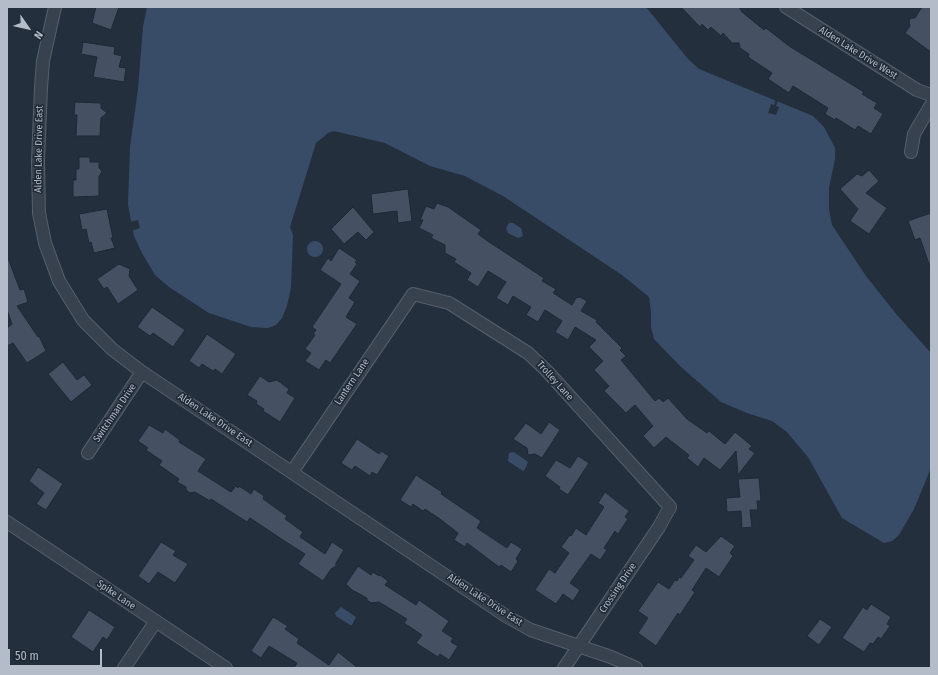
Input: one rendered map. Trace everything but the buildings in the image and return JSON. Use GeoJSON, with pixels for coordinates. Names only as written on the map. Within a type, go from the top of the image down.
{"type":"FeatureCollection","features":[{"type":"Feature","properties":{"kind":"street","name":"Alden Lake Drive East"},"geometry":{"type":"LineString","coordinates":[[55,7],[43,59],[39,106],[38,200],[45,243],[59,281],[77,312],[102,341],[142,372],[506,616],[531,630],[611,657],[636,668]]}},
{"type":"Feature","properties":{"kind":"street","name":"Alden Lake Drive West"},"geometry":{"type":"LineString","coordinates":[[789,8],[917,90],[931,95]]}},
{"type":"Feature","properties":{"kind":"street"},"geometry":{"type":"LineString","coordinates":[[911,152],[914,134],[931,105]]}},
{"type":"Feature","properties":{"kind":"street","name":"Lantern Lane"},"geometry":{"type":"LineString","coordinates":[[292,472],[413,294]]}},
{"type":"Feature","properties":{"kind":"street","name":"Trolley Lane"},"geometry":{"type":"LineString","coordinates":[[413,294],[449,302],[528,353],[546,370],[670,507]]}},
{"type":"Feature","properties":{"kind":"street","name":"Switchman Drive"},"geometry":{"type":"LineString","coordinates":[[88,453],[142,372]]}},
{"type":"Feature","properties":{"kind":"street","name":"Crossing Drive"},"geometry":{"type":"LineString","coordinates":[[564,668],[659,527],[670,507]]}},
{"type":"Feature","properties":{"kind":"street","name":"Spike Lane"},"geometry":{"type":"LineString","coordinates":[[7,522],[226,668]]}},
{"type":"Feature","properties":{"kind":"street"},"geometry":{"type":"LineString","coordinates":[[124,668],[156,621]]}},
{"type":"Feature","properties":{"kind":"water"},"geometry":{"type":"Polygon","coordinates":[[[147,7],[646,7],[688,59],[699,69],[813,116],[824,127],[835,148],[835,159],[829,188],[829,210],[832,225],[866,276],[897,315],[931,353],[931,468],[914,509],[899,535],[892,541],[884,543],[842,518],[808,457],[787,432],[772,421],[747,413],[721,402],[680,366],[654,339],[651,327],[649,297],[622,275],[503,196],[465,176],[430,166],[385,143],[334,131],[328,133],[316,143],[290,227],[293,235],[291,288],[287,306],[282,318],[276,325],[268,328],[251,327],[209,313],[169,287],[155,275],[142,253],[134,236],[128,205],[130,147],[138,89],[143,27],[147,7]]]}},
{"type":"Feature","properties":{"kind":"water"},"geometry":{"type":"Polygon","coordinates":[[[509,223],[513,223],[521,228],[523,236],[518,238],[508,233],[506,228],[509,223]]]}},
{"type":"Feature","properties":{"kind":"water"},"geometry":{"type":"Polygon","coordinates":[[[315,241],[322,246],[323,249],[318,256],[315,257],[308,252],[307,249],[312,242],[315,241]]]}},
{"type":"Feature","properties":{"kind":"water"},"geometry":{"type":"Polygon","coordinates":[[[514,452],[528,462],[523,471],[508,461],[509,453],[514,452]]]}},
{"type":"Feature","properties":{"kind":"water"},"geometry":{"type":"Polygon","coordinates":[[[341,607],[356,617],[352,625],[336,616],[335,613],[341,607]]]}},
{"type":"Feature","properties":{"kind":"pier"},"geometry":{"type":"Polygon","coordinates":[[[776,99],[778,100],[776,106],[779,107],[776,115],[768,113],[771,104],[774,105],[776,99]]]}},
{"type":"Feature","properties":{"kind":"pier"},"geometry":{"type":"Polygon","coordinates":[[[138,220],[140,228],[131,231],[129,222],[138,220]]]}}]}
